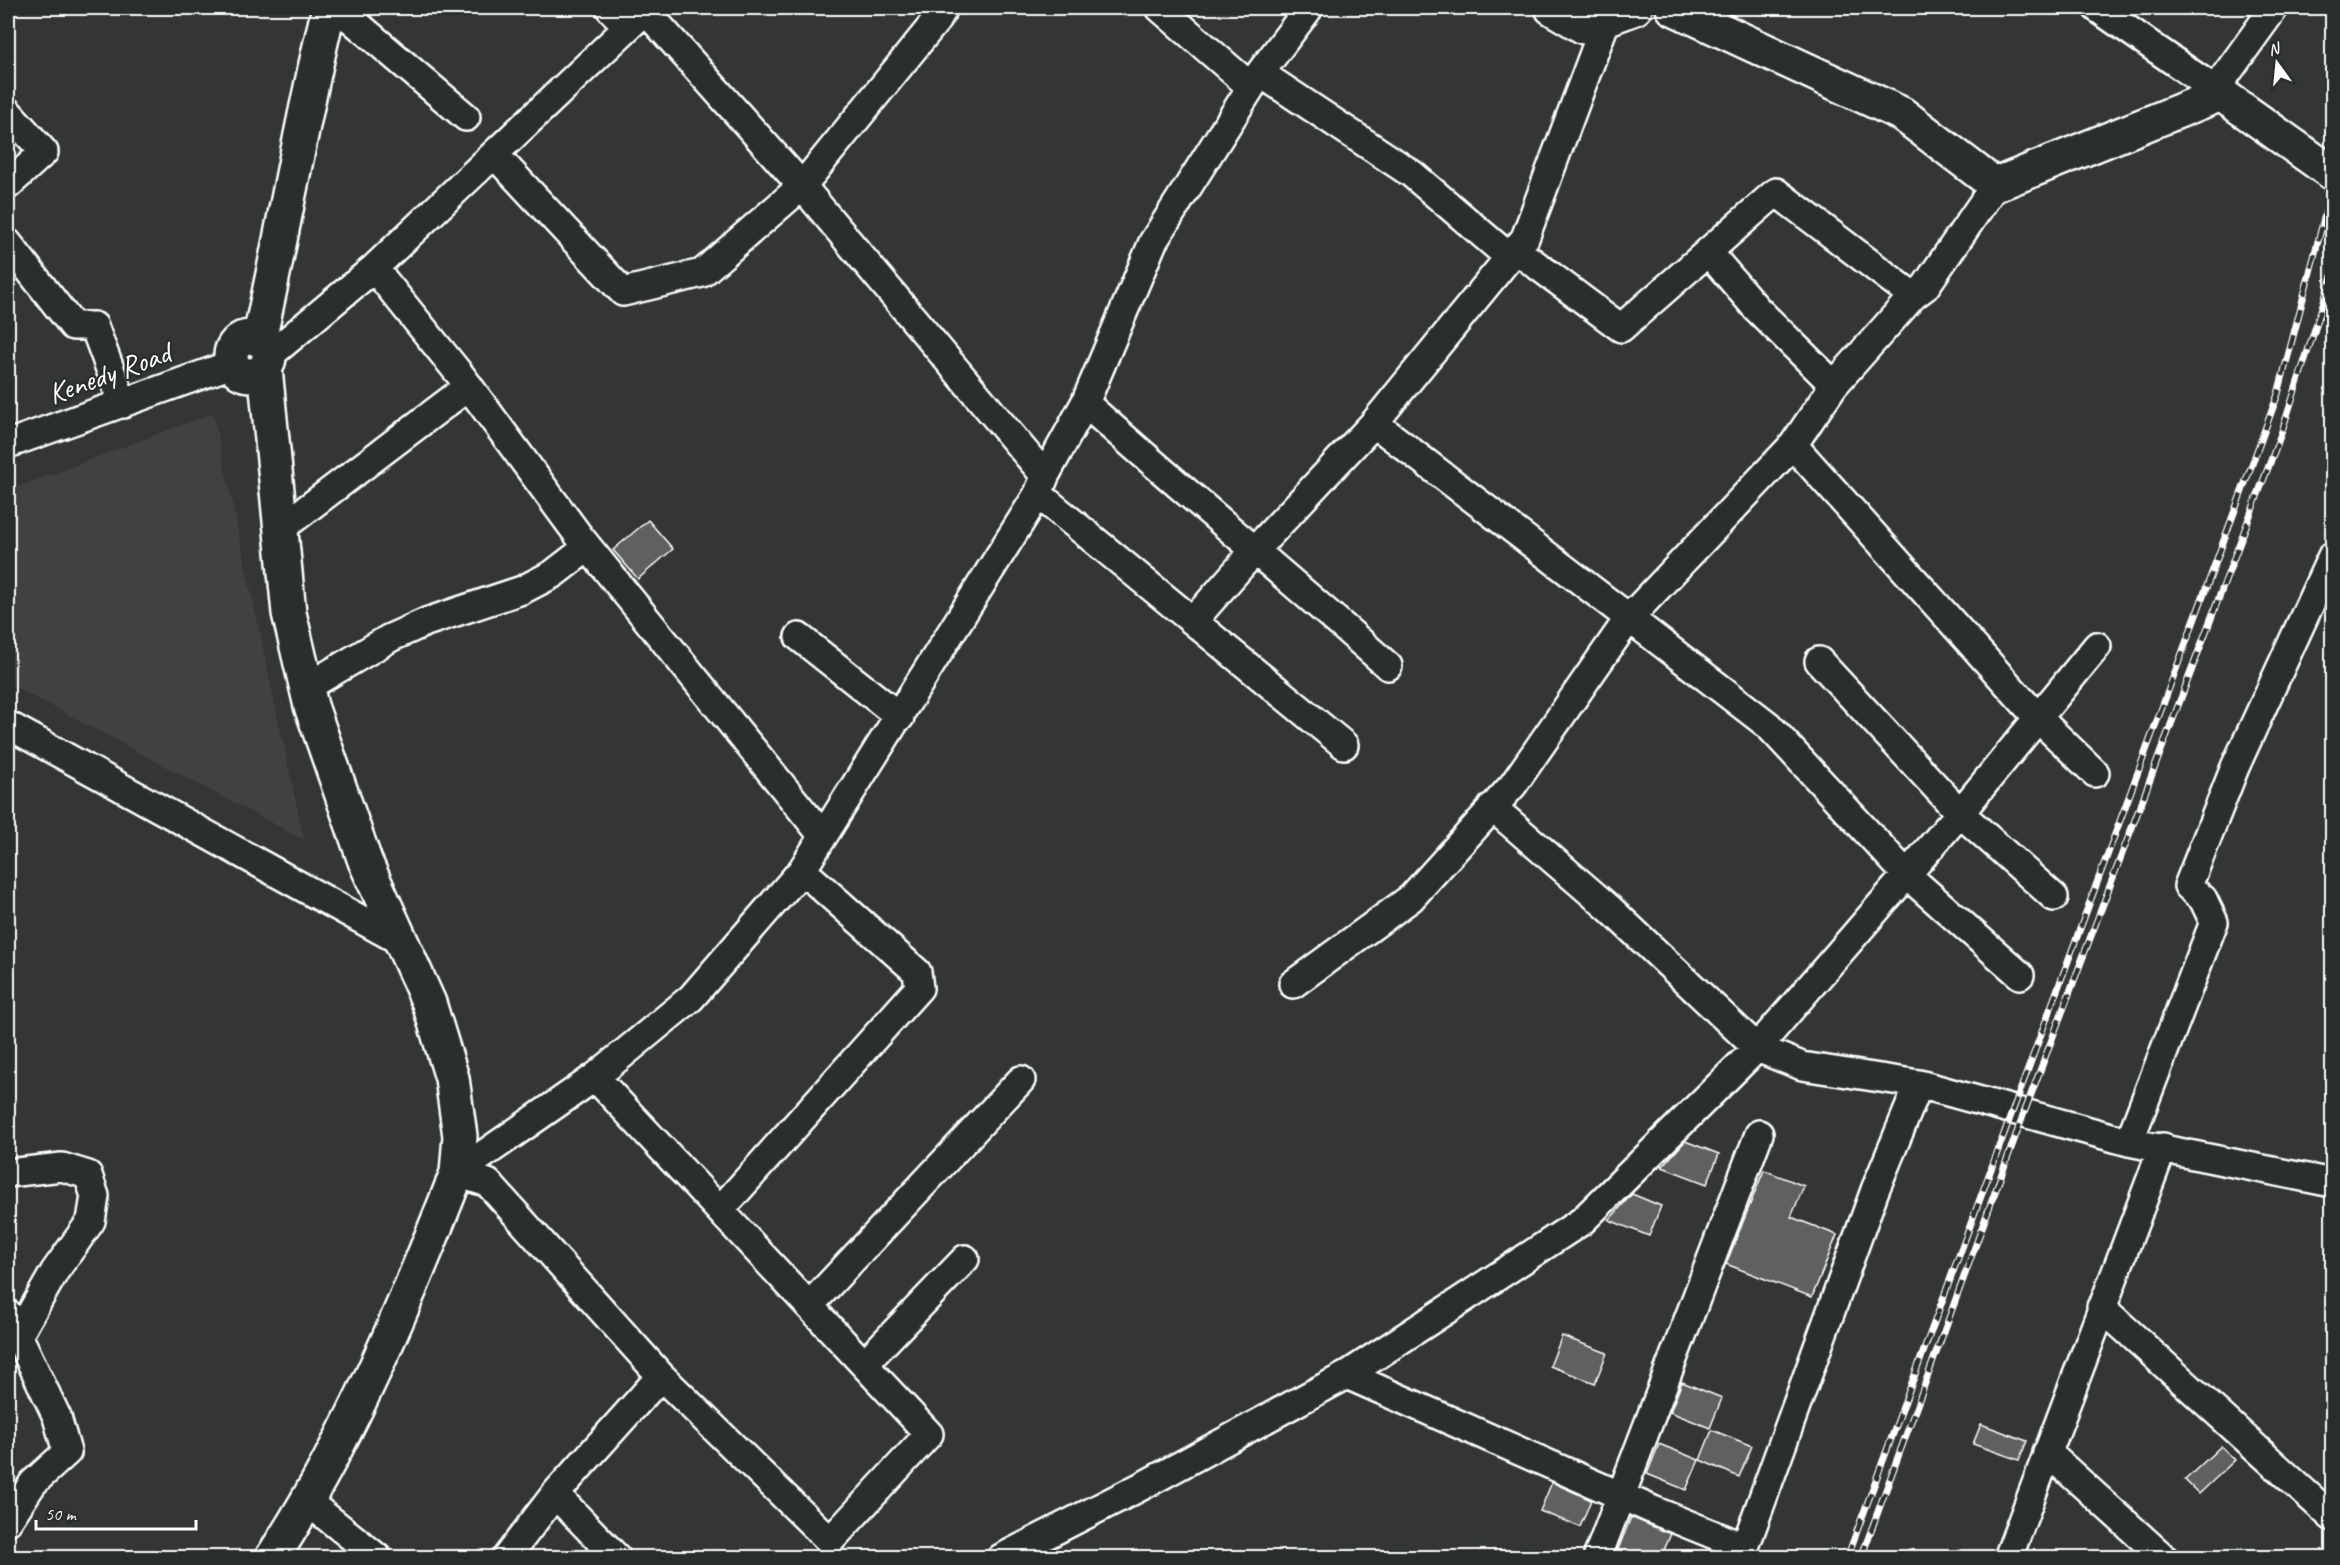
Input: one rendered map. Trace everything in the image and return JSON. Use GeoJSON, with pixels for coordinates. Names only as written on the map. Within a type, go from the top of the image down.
{"type":"FeatureCollection","features":[{"type":"Feature","properties":{"kind":"main road"},"geometry":{"type":"LineString","coordinates":[[272,1557],[308,1502],[408,1296],[457,1173],[460,1136],[452,1078],[429,1003],[365,861],[307,687],[289,613],[253,353],[308,8]]}},
{"type":"Feature","properties":{"kind":"main road"},"geometry":{"type":"LineString","coordinates":[[253,353],[279,250],[304,108],[330,8]]}},
{"type":"Feature","properties":{"kind":"main road"},"geometry":{"type":"LineString","coordinates":[[1552,8],[1584,27],[1621,13]]}},
{"type":"Feature","properties":{"kind":"main road"},"geometry":{"type":"LineString","coordinates":[[1673,8],[1902,114],[1995,185],[2218,92],[2332,173]]}},
{"type":"Feature","properties":{"kind":"street"},"geometry":{"type":"LineString","coordinates":[[330,8],[351,19],[466,117]]}},
{"type":"Feature","properties":{"kind":"street"},"geometry":{"type":"LineString","coordinates":[[494,154],[623,292],[702,273],[802,186],[936,21],[944,8]]}},
{"type":"Feature","properties":{"kind":"street"},"geometry":{"type":"LineString","coordinates":[[1160,8],[1256,80],[1412,174],[1512,253],[1621,328],[1709,254],[1776,192],[1913,296]]}},
{"type":"Feature","properties":{"kind":"street"},"geometry":{"type":"LineString","coordinates":[[457,1173],[595,1077],[691,998],[802,870],[900,717],[1041,485],[1085,403],[1153,242],[1256,80],[1310,8]]}},
{"type":"Feature","properties":{"kind":"street"},"geometry":{"type":"LineString","coordinates":[[2097,8],[2218,92],[2274,8]]}},
{"type":"Feature","properties":{"kind":"street","name":"Kenedy Road"},"geometry":{"type":"LineString","coordinates":[[8,444],[123,404],[253,353],[374,268],[494,154],[633,13]]}},
{"type":"Feature","properties":{"kind":"street"},"geometry":{"type":"LineString","coordinates":[[633,13],[802,186],[1041,485],[1193,621],[1344,745]]}},
{"type":"Feature","properties":{"kind":"street"},"geometry":{"type":"LineString","coordinates":[[1193,621],[1256,549],[1374,423],[1525,238],[1621,13]]}},
{"type":"Feature","properties":{"kind":"street"},"geometry":{"type":"LineString","coordinates":[[8,112],[44,152],[8,185]]}},
{"type":"Feature","properties":{"kind":"street"},"geometry":{"type":"LineString","coordinates":[[1293,984],[1411,898],[1513,785],[1629,618],[1792,445],[1834,385],[1913,296],[1924,287],[1995,185]]}},
{"type":"Feature","properties":{"kind":"street"},"geometry":{"type":"LineString","coordinates":[[8,243],[73,326],[94,326],[123,404]]}},
{"type":"Feature","properties":{"kind":"street"},"geometry":{"type":"LineString","coordinates":[[1709,254],[1757,309],[1834,385]]}},
{"type":"Feature","properties":{"kind":"street"},"geometry":{"type":"LineString","coordinates":[[374,268],[469,386],[588,547],[823,837]]}},
{"type":"Feature","properties":{"kind":"street"},"geometry":{"type":"LineString","coordinates":[[279,530],[469,386]]}},
{"type":"Feature","properties":{"kind":"street"},"geometry":{"type":"LineString","coordinates":[[1085,403],[1163,473],[1256,549],[1388,666]]}},
{"type":"Feature","properties":{"kind":"street"},"geometry":{"type":"LineString","coordinates":[[1374,423],[1768,725],[1907,875],[2020,975]]}},
{"type":"Feature","properties":{"kind":"street"},"geometry":{"type":"LineString","coordinates":[[1792,445],[2038,718],[2095,773]]}},
{"type":"Feature","properties":{"kind":"street"},"geometry":{"type":"LineString","coordinates":[[307,687],[390,638],[426,622],[532,585],[553,574],[588,547]]}},
{"type":"Feature","properties":{"kind":"street"},"geometry":{"type":"LineString","coordinates":[[2129,1142],[2214,922],[2203,899],[2188,886],[2235,767],[2332,556]]}},
{"type":"Feature","properties":{"kind":"street"},"geometry":{"type":"LineString","coordinates":[[799,637],[900,717]]}},
{"type":"Feature","properties":{"kind":"street"},"geometry":{"type":"LineString","coordinates":[[1001,1557],[1144,1485],[1347,1375],[1582,1221],[1757,1048],[1960,813],[2097,646]]}},
{"type":"Feature","properties":{"kind":"street"},"geometry":{"type":"LineString","coordinates":[[1819,661],[1960,813],[2054,897]]}},
{"type":"Feature","properties":{"kind":"street"},"geometry":{"type":"LineString","coordinates":[[8,725],[402,942]]}},
{"type":"Feature","properties":{"kind":"street"},"geometry":{"type":"LineString","coordinates":[[1492,807],[1610,909],[1757,1048],[1802,1066],[1919,1084],[2129,1142],[2163,1147],[2332,1183]]}},
{"type":"Feature","properties":{"kind":"street"},"geometry":{"type":"LineString","coordinates":[[721,1209],[919,988],[917,972],[802,870]]}},
{"type":"Feature","properties":{"kind":"street"},"geometry":{"type":"LineString","coordinates":[[457,1173],[488,1183],[661,1376],[838,1549],[928,1434],[721,1209],[595,1077]]}},
{"type":"Feature","properties":{"kind":"street"},"geometry":{"type":"LineString","coordinates":[[810,1305],[1021,1080]]}},
{"type":"Feature","properties":{"kind":"street"},"geometry":{"type":"LineString","coordinates":[[1347,1375],[1743,1552],[1875,1190],[1919,1084]]}},
{"type":"Feature","properties":{"kind":"street"},"geometry":{"type":"LineString","coordinates":[[1598,1557],[1759,1134]]}},
{"type":"Feature","properties":{"kind":"street"},"geometry":{"type":"LineString","coordinates":[[2008,1557],[2163,1147]]}},
{"type":"Feature","properties":{"kind":"street"},"geometry":{"type":"LineString","coordinates":[[8,1173],[62,1167],[88,1175],[95,1196],[91,1221],[11,1328],[57,1417],[67,1452],[33,1483],[8,1521]]}},
{"type":"Feature","properties":{"kind":"street"},"geometry":{"type":"LineString","coordinates":[[864,1364],[965,1259]]}},
{"type":"Feature","properties":{"kind":"street"},"geometry":{"type":"LineString","coordinates":[[2101,1307],[2332,1517]]}},
{"type":"Feature","properties":{"kind":"street"},"geometry":{"type":"LineString","coordinates":[[506,1557],[555,1494],[661,1376]]}},
{"type":"Feature","properties":{"kind":"street"},"geometry":{"type":"LineString","coordinates":[[2047,1452],[2164,1557]]}},
{"type":"Feature","properties":{"kind":"street"},"geometry":{"type":"LineString","coordinates":[[555,1494],[617,1557]]}},
{"type":"Feature","properties":{"kind":"street"},"geometry":{"type":"LineString","coordinates":[[308,1502],[378,1557]]}},
{"type":"Feature","properties":{"kind":"shaded area"},"geometry":{"type":"Polygon","coordinates":[[[213,413],[304,840],[8,683],[8,491],[213,413]]]}},
{"type":"Feature","properties":{"kind":"building"},"geometry":{"type":"Polygon","coordinates":[[[648,520],[673,549],[638,579],[613,550],[648,520]]]}},
{"type":"Feature","properties":{"kind":"building"},"geometry":{"type":"Polygon","coordinates":[[[1685,1141],[1719,1154],[1707,1184],[1662,1167],[1685,1141]]]}},
{"type":"Feature","properties":{"kind":"building"},"geometry":{"type":"Polygon","coordinates":[[[1764,1170],[1804,1186],[1791,1217],[1837,1235],[1812,1297],[1726,1264],[1764,1170]]]}},
{"type":"Feature","properties":{"kind":"building"},"geometry":{"type":"Polygon","coordinates":[[[1632,1194],[1661,1206],[1649,1236],[1609,1220],[1632,1194]]]}},
{"type":"Feature","properties":{"kind":"building"},"geometry":{"type":"Polygon","coordinates":[[[1562,1336],[1607,1353],[1595,1383],[1550,1366],[1562,1336]]]}},
{"type":"Feature","properties":{"kind":"building"},"geometry":{"type":"Polygon","coordinates":[[[1682,1382],[1722,1398],[1710,1428],[1670,1412],[1682,1382]]]}},
{"type":"Feature","properties":{"kind":"building"},"geometry":{"type":"Polygon","coordinates":[[[1981,1424],[2027,1441],[2019,1460],[1973,1444],[1981,1424]]]}},
{"type":"Feature","properties":{"kind":"building"},"geometry":{"type":"Polygon","coordinates":[[[1712,1430],[1752,1446],[1739,1477],[1700,1460],[1712,1430]]]}},
{"type":"Feature","properties":{"kind":"building"},"geometry":{"type":"Polygon","coordinates":[[[1659,1444],[1699,1460],[1686,1490],[1647,1474],[1659,1444]]]}},
{"type":"Feature","properties":{"kind":"building"},"geometry":{"type":"Polygon","coordinates":[[[2221,1446],[2235,1460],[2199,1494],[2185,1480],[2221,1446]]]}},
{"type":"Feature","properties":{"kind":"building"},"geometry":{"type":"Polygon","coordinates":[[[1552,1482],[1591,1500],[1580,1527],[1540,1511],[1552,1482]]]}},
{"type":"Feature","properties":{"kind":"building"},"geometry":{"type":"Polygon","coordinates":[[[1631,1517],[1671,1534],[1661,1557],[1615,1557],[1631,1517]]]}},
{"type":"Feature","properties":{"kind":"railway"},"geometry":{"type":"LineString","coordinates":[[1847,1558],[2278,394],[2332,188]]}},
{"type":"Feature","properties":{"kind":"railway"},"geometry":{"type":"LineString","coordinates":[[1861,1558],[2024,1113],[2282,431],[2332,276]]}}]}
